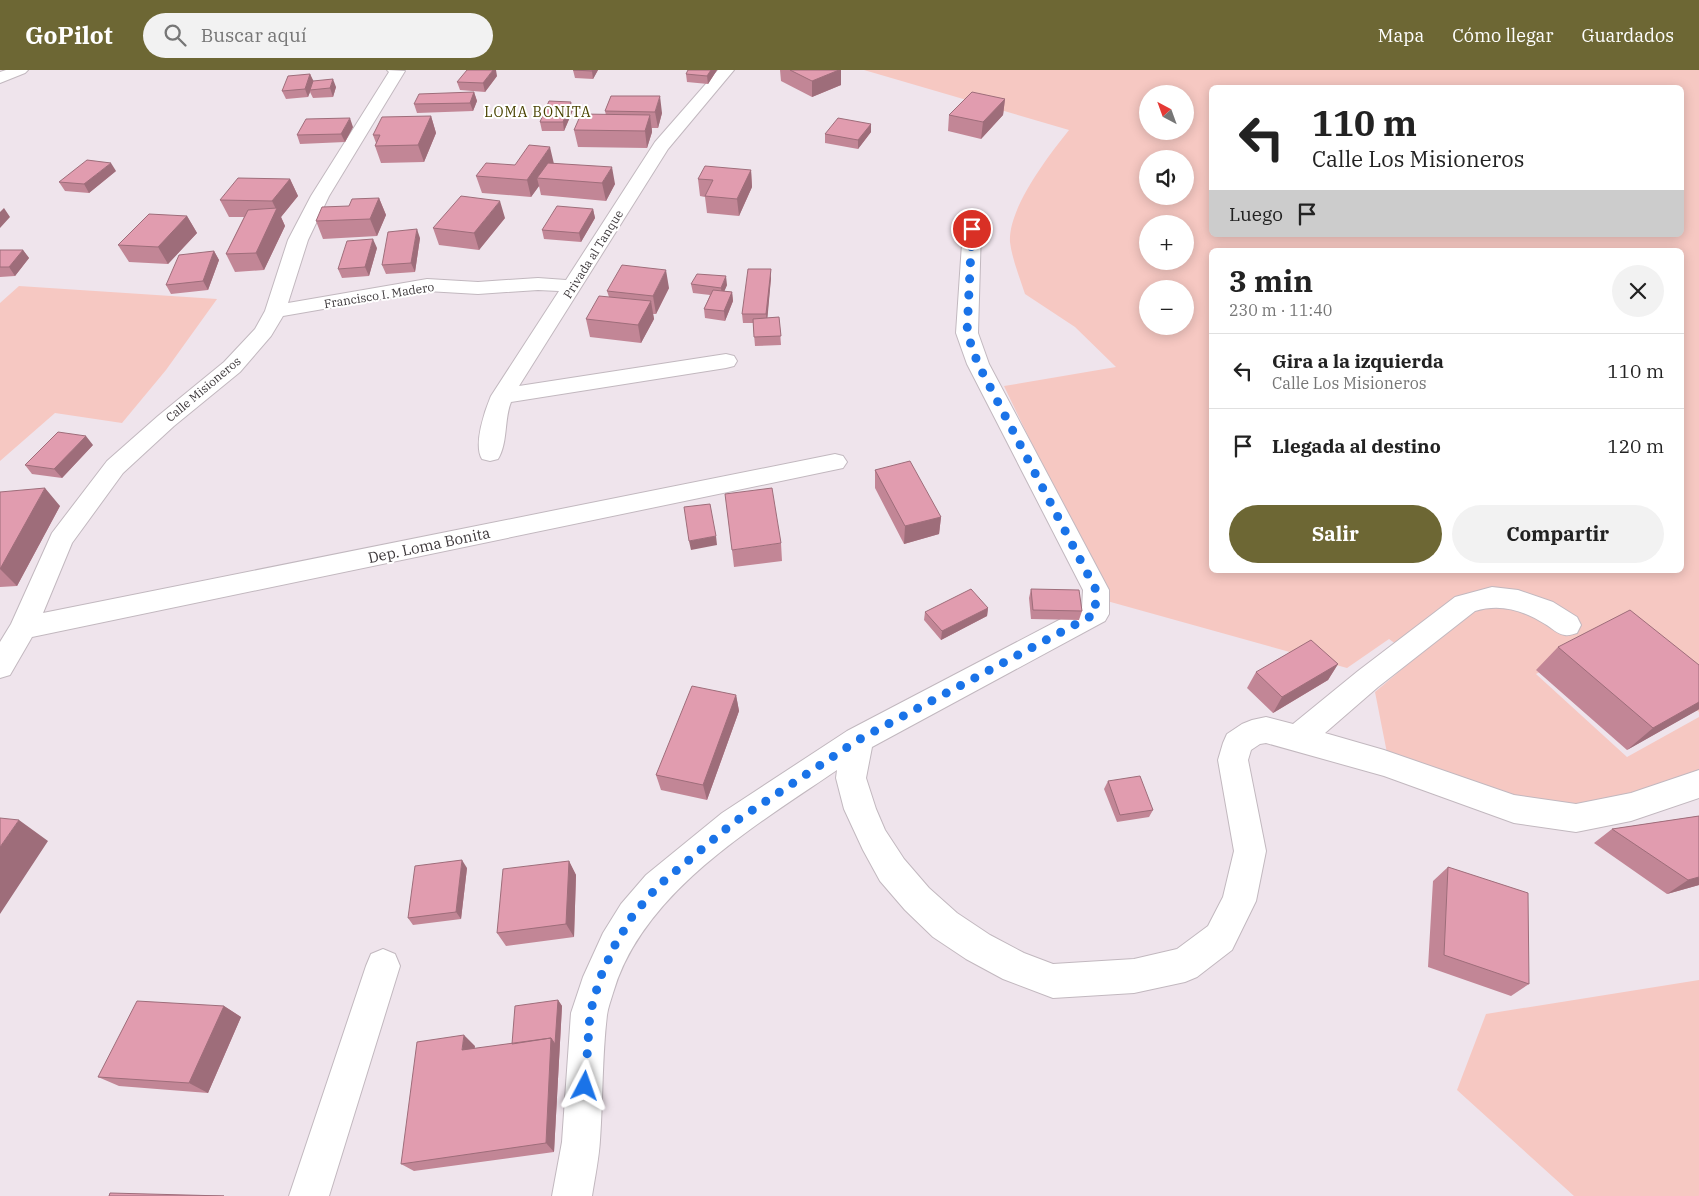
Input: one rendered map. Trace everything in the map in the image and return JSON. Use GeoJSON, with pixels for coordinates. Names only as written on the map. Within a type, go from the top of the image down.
{"type":"FeatureCollection","features":[{"type":"Feature","properties":{"kind":"street"},"geometry":{"type":"LineString","coordinates":[[0,78],[20,70]]}},
{"type":"Feature","properties":{"kind":"street","name":"Calle Misioneros"},"geometry":{"type":"LineString","coordinates":[[0,668],[23,628],[60,540],[115,467],[166,421],[232,367],[264,332],[275,312],[298,240],[320,196],[399,70]]}},
{"type":"Feature","properties":{"kind":"street","name":"Privada al Tanque"},"geometry":{"type":"LineString","coordinates":[[490,453],[495,414],[502,396],[660,146],[726,70]]}},
{"type":"Feature","properties":{"kind":"street"},"geometry":{"type":"LineString","coordinates":[[572,1196],[581,1142],[590,1013],[600,978],[615,945],[633,915],[658,886],[733,823],[858,740],[1095,614],[1096,590],[978,364],[967,333],[972,229]]}},
{"type":"Feature","properties":{"kind":"street","name":"Francisco I. Madero"},"geometry":{"type":"LineString","coordinates":[[275,312],[427,285],[478,288],[538,284],[572,286]]}},
{"type":"Feature","properties":{"kind":"street"},"geometry":{"type":"LineString","coordinates":[[502,396],[726,361]]}},
{"type":"Feature","properties":{"kind":"street","name":"Dep. Loma Bonita"},"geometry":{"type":"LineString","coordinates":[[23,628],[834,462]]}},
{"type":"Feature","properties":{"kind":"street"},"geometry":{"type":"LineString","coordinates":[[1298,738],[1375,673],[1465,604],[1478,598],[1493,596],[1511,597],[1532,603],[1550,612],[1567,625]]}},
{"type":"Feature","properties":{"kind":"street"},"geometry":{"type":"LineString","coordinates":[[858,740],[851,778],[860,809],[892,870],[945,925],[978,948],[1015,967],[1054,982],[1134,976],[1184,965],[1220,938],[1239,901],[1250,852],[1233,760],[1238,743],[1252,733],[1266,730],[1298,738],[1384,763],[1514,809],[1576,818],[1631,806],[1699,784]]}},
{"type":"Feature","properties":{"kind":"street"},"geometry":{"type":"LineString","coordinates":[[309,1196],[382,966]]}},
{"type":"Feature","properties":{"kind":"shaded area"},"geometry":{"type":"Polygon","coordinates":[[[864,70],[1699,70],[1699,712],[1607,636],[1536,674],[1627,757],[1699,717],[1699,781],[1573,816],[1387,753],[1375,692],[1415,658],[1389,639],[1347,668],[1107,601],[1004,386],[1116,367],[1075,327],[1025,294],[1011,248],[1011,228],[1023,198],[1041,167],[1069,130],[864,70]]]}},
{"type":"Feature","properties":{"kind":"shaded area"},"geometry":{"type":"Polygon","coordinates":[[[19,286],[217,299],[166,370],[122,423],[55,413],[0,461],[0,303],[19,286]]]}},
{"type":"Feature","properties":{"kind":"shaded area"},"geometry":{"type":"Polygon","coordinates":[[[1699,980],[1699,1196],[1574,1196],[1457,1090],[1486,1014],[1699,980]]]}},
{"type":"Feature","properties":{"kind":"building"},"geometry":{"type":"Polygon","coordinates":[[[467,70],[493,70],[483,83],[457,82],[467,70]]]}},
{"type":"Feature","properties":{"kind":"building"},"geometry":{"type":"Polygon","coordinates":[[[688,70],[711,70],[707,76],[686,74],[688,70]]]}},
{"type":"Feature","properties":{"kind":"building"},"geometry":{"type":"Polygon","coordinates":[[[790,70],[839,70],[812,81],[790,70]]]}},
{"type":"Feature","properties":{"kind":"building"},"geometry":{"type":"Polygon","coordinates":[[[310,74],[305,89],[282,91],[288,76],[310,74]]]}},
{"type":"Feature","properties":{"kind":"building"},"geometry":{"type":"Polygon","coordinates":[[[333,79],[330,88],[310,90],[313,81],[333,79]]]}},
{"type":"Feature","properties":{"kind":"building"},"geometry":{"type":"Polygon","coordinates":[[[474,92],[470,103],[414,104],[419,94],[474,92]]]}},
{"type":"Feature","properties":{"kind":"building"},"geometry":{"type":"Polygon","coordinates":[[[972,92],[1005,99],[983,122],[949,115],[972,92]]]}},
{"type":"Feature","properties":{"kind":"building"},"geometry":{"type":"Polygon","coordinates":[[[611,96],[660,96],[655,112],[605,111],[611,96]]]}},
{"type":"Feature","properties":{"kind":"building"},"geometry":{"type":"Polygon","coordinates":[[[549,101],[571,102],[563,122],[540,122],[549,101]]]}},
{"type":"Feature","properties":{"kind":"building"},"geometry":{"type":"Polygon","coordinates":[[[581,114],[650,115],[645,131],[574,130],[581,114]]]}},
{"type":"Feature","properties":{"kind":"building"},"geometry":{"type":"Polygon","coordinates":[[[431,116],[418,145],[375,146],[380,135],[373,135],[382,117],[431,116]]]}},
{"type":"Feature","properties":{"kind":"building"},"geometry":{"type":"Polygon","coordinates":[[[350,118],[341,134],[297,135],[306,119],[350,118]]]}},
{"type":"Feature","properties":{"kind":"building"},"geometry":{"type":"Polygon","coordinates":[[[838,118],[871,124],[858,140],[825,134],[838,118]]]}},
{"type":"Feature","properties":{"kind":"building"},"geometry":{"type":"Polygon","coordinates":[[[529,145],[550,147],[527,180],[476,176],[486,163],[515,165],[529,145]]]}},
{"type":"Feature","properties":{"kind":"building"},"geometry":{"type":"Polygon","coordinates":[[[87,160],[111,163],[84,184],[59,182],[87,160]]]}},
{"type":"Feature","properties":{"kind":"building"},"geometry":{"type":"Polygon","coordinates":[[[548,163],[612,167],[602,183],[537,178],[548,163]]]}},
{"type":"Feature","properties":{"kind":"building"},"geometry":{"type":"Polygon","coordinates":[[[705,166],[751,170],[737,199],[705,196],[713,180],[698,179],[705,166]]]}},
{"type":"Feature","properties":{"kind":"building"},"geometry":{"type":"Polygon","coordinates":[[[238,178],[290,179],[272,201],[220,200],[238,178]]]}},
{"type":"Feature","properties":{"kind":"building"},"geometry":{"type":"Polygon","coordinates":[[[461,196],[500,201],[474,233],[433,228],[461,196]]]}},
{"type":"Feature","properties":{"kind":"building"},"geometry":{"type":"Polygon","coordinates":[[[379,198],[370,219],[316,221],[322,207],[349,206],[352,199],[379,198]]]}},
{"type":"Feature","properties":{"kind":"building"},"geometry":{"type":"Polygon","coordinates":[[[557,206],[593,209],[579,233],[542,230],[557,206]]]}},
{"type":"Feature","properties":{"kind":"building"},"geometry":{"type":"Polygon","coordinates":[[[277,208],[256,253],[226,254],[248,210],[277,208]]]}},
{"type":"Feature","properties":{"kind":"building"},"geometry":{"type":"Polygon","coordinates":[[[149,214],[187,216],[158,247],[118,245],[149,214]]]}},
{"type":"Feature","properties":{"kind":"building"},"geometry":{"type":"Polygon","coordinates":[[[417,229],[411,263],[382,265],[388,232],[417,229]]]}},
{"type":"Feature","properties":{"kind":"building"},"geometry":{"type":"Polygon","coordinates":[[[373,239],[365,267],[338,269],[347,241],[373,239]]]}},
{"type":"Feature","properties":{"kind":"building"},"geometry":{"type":"Polygon","coordinates":[[[0,250],[23,250],[9,267],[0,267],[0,250]]]}},
{"type":"Feature","properties":{"kind":"building"},"geometry":{"type":"Polygon","coordinates":[[[214,251],[203,281],[166,285],[179,255],[214,251]]]}},
{"type":"Feature","properties":{"kind":"building"},"geometry":{"type":"Polygon","coordinates":[[[622,265],[666,270],[653,296],[607,291],[622,265]]]}},
{"type":"Feature","properties":{"kind":"building"},"geometry":{"type":"Polygon","coordinates":[[[748,269],[771,269],[766,314],[742,314],[748,269]]]}},
{"type":"Feature","properties":{"kind":"building"},"geometry":{"type":"Polygon","coordinates":[[[697,274],[726,276],[721,288],[691,284],[697,274]]]}},
{"type":"Feature","properties":{"kind":"building"},"geometry":{"type":"Polygon","coordinates":[[[713,290],[732,292],[724,311],[704,309],[713,290]]]}},
{"type":"Feature","properties":{"kind":"building"},"geometry":{"type":"Polygon","coordinates":[[[599,296],[651,301],[638,325],[586,319],[599,296]]]}},
{"type":"Feature","properties":{"kind":"building"},"geometry":{"type":"Polygon","coordinates":[[[779,317],[781,336],[754,337],[753,319],[779,317]]]}},
{"type":"Feature","properties":{"kind":"building"},"geometry":{"type":"Polygon","coordinates":[[[58,432],[86,436],[54,469],[25,465],[58,432]]]}},
{"type":"Feature","properties":{"kind":"building"},"geometry":{"type":"Polygon","coordinates":[[[910,461],[941,517],[905,526],[875,470],[910,461]]]}},
{"type":"Feature","properties":{"kind":"building"},"geometry":{"type":"Polygon","coordinates":[[[45,488],[0,569],[0,492],[45,488]]]}},
{"type":"Feature","properties":{"kind":"building"},"geometry":{"type":"Polygon","coordinates":[[[772,488],[781,543],[732,550],[725,494],[772,488]]]}},
{"type":"Feature","properties":{"kind":"building"},"geometry":{"type":"Polygon","coordinates":[[[710,504],[716,536],[689,541],[684,507],[710,504]]]}},
{"type":"Feature","properties":{"kind":"building"},"geometry":{"type":"Polygon","coordinates":[[[971,589],[988,608],[942,631],[925,612],[971,589]]]}},
{"type":"Feature","properties":{"kind":"building"},"geometry":{"type":"Polygon","coordinates":[[[1031,589],[1079,590],[1082,611],[1033,610],[1031,589]]]}},
{"type":"Feature","properties":{"kind":"building"},"geometry":{"type":"Polygon","coordinates":[[[1630,610],[1699,665],[1699,702],[1653,728],[1558,647],[1630,610]]]}},
{"type":"Feature","properties":{"kind":"building"},"geometry":{"type":"Polygon","coordinates":[[[1311,640],[1338,664],[1282,697],[1256,672],[1311,640]]]}},
{"type":"Feature","properties":{"kind":"building"},"geometry":{"type":"Polygon","coordinates":[[[692,686],[736,695],[703,785],[656,775],[692,686]]]}},
{"type":"Feature","properties":{"kind":"building"},"geometry":{"type":"Polygon","coordinates":[[[1140,776],[1153,810],[1120,815],[1108,781],[1140,776]]]}},
{"type":"Feature","properties":{"kind":"building"},"geometry":{"type":"Polygon","coordinates":[[[1699,816],[1699,877],[1688,880],[1612,829],[1699,816]]]}},
{"type":"Feature","properties":{"kind":"building"},"geometry":{"type":"Polygon","coordinates":[[[0,818],[19,820],[0,847],[0,818]]]}},
{"type":"Feature","properties":{"kind":"building"},"geometry":{"type":"Polygon","coordinates":[[[462,860],[456,912],[408,918],[415,866],[462,860]]]}},
{"type":"Feature","properties":{"kind":"building"},"geometry":{"type":"Polygon","coordinates":[[[569,861],[566,924],[497,933],[503,869],[569,861]]]}},
{"type":"Feature","properties":{"kind":"building"},"geometry":{"type":"Polygon","coordinates":[[[1448,867],[1528,893],[1529,984],[1444,955],[1448,867]]]}},
{"type":"Feature","properties":{"kind":"building"},"geometry":{"type":"Polygon","coordinates":[[[558,1000],[555,1044],[551,1038],[512,1044],[515,1006],[558,1000]]]}},
{"type":"Feature","properties":{"kind":"building"},"geometry":{"type":"Polygon","coordinates":[[[137,1001],[224,1006],[189,1083],[98,1077],[137,1001]]]}},
{"type":"Feature","properties":{"kind":"building"},"geometry":{"type":"Polygon","coordinates":[[[464,1035],[462,1050],[551,1038],[546,1143],[401,1164],[417,1042],[464,1035]]]}},
{"type":"Feature","properties":{"kind":"building"},"geometry":{"type":"Polygon","coordinates":[[[110,1193],[224,1196],[109,1196],[110,1193]]]}},
{"type":"Feature","properties":{"kind":"district","name":"LOMA BONITA"},"geometry":{"type":"Point","coordinates":[538,112]}},
{"type":"Feature","properties":{"kind":"route"},"geometry":{"type":"LineString","coordinates":[[585,1086],[590,1013],[600,978],[615,945],[633,915],[658,886],[686,860],[733,823],[858,740],[1095,614],[1096,590],[978,364],[967,333],[972,229]]}}]}
